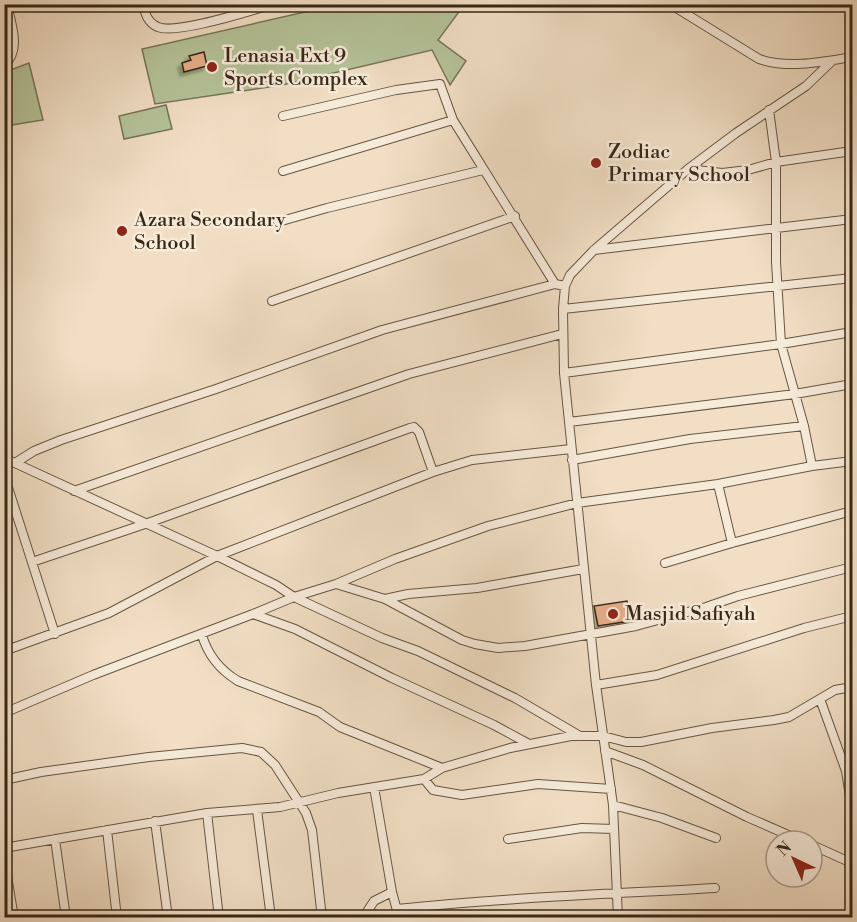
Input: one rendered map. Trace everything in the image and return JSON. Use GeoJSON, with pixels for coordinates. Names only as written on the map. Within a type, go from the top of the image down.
{"type":"FeatureCollection","features":[{"type":"Feature","properties":{"kind":"street"},"geometry":{"type":"LineString","coordinates":[[4,66],[12,57],[15,43],[7,4]]}},
{"type":"Feature","properties":{"kind":"street"},"geometry":{"type":"LineString","coordinates":[[143,4],[149,21],[157,27],[173,28],[203,23],[274,4]]}},
{"type":"Feature","properties":{"kind":"street"},"geometry":{"type":"LineString","coordinates":[[670,4],[765,61],[785,64],[832,61],[852,57]]}},
{"type":"Feature","properties":{"kind":"street"},"geometry":{"type":"LineString","coordinates":[[618,918],[613,806],[596,686],[564,373],[562,334],[565,286],[570,275],[594,250],[687,170],[806,86],[832,61]]}},
{"type":"Feature","properties":{"kind":"street"},"geometry":{"type":"LineString","coordinates":[[283,116],[396,90],[439,83],[443,87],[453,120],[483,170],[515,216],[555,284]]}},
{"type":"Feature","properties":{"kind":"street"},"geometry":{"type":"LineString","coordinates":[[769,110],[776,162],[781,344],[804,426],[812,466]]}},
{"type":"Feature","properties":{"kind":"street"},"geometry":{"type":"LineString","coordinates":[[283,171],[453,120]]}},
{"type":"Feature","properties":{"kind":"street"},"geometry":{"type":"LineString","coordinates":[[687,170],[722,173],[748,170],[776,162],[852,151]]}},
{"type":"Feature","properties":{"kind":"street"},"geometry":{"type":"LineString","coordinates":[[278,222],[483,170]]}},
{"type":"Feature","properties":{"kind":"street"},"geometry":{"type":"LineString","coordinates":[[272,301],[515,216]]}},
{"type":"Feature","properties":{"kind":"street"},"geometry":{"type":"LineString","coordinates":[[594,250],[852,219]]}},
{"type":"Feature","properties":{"kind":"street"},"geometry":{"type":"LineString","coordinates":[[563,309],[852,278]]}},
{"type":"Feature","properties":{"kind":"street"},"geometry":{"type":"LineString","coordinates":[[15,463],[34,450],[61,440],[266,372],[382,330],[555,284],[565,286]]}},
{"type":"Feature","properties":{"kind":"street"},"geometry":{"type":"LineString","coordinates":[[564,373],[781,344],[852,332]]}},
{"type":"Feature","properties":{"kind":"street"},"geometry":{"type":"LineString","coordinates":[[74,491],[409,374],[562,334]]}},
{"type":"Feature","properties":{"kind":"street"},"geometry":{"type":"LineString","coordinates":[[569,422],[795,394],[852,384]]}},
{"type":"Feature","properties":{"kind":"street"},"geometry":{"type":"LineString","coordinates":[[572,460],[690,440],[804,426]]}},
{"type":"Feature","properties":{"kind":"street"},"geometry":{"type":"LineString","coordinates":[[32,562],[148,523],[414,427],[420,434],[433,472]]}},
{"type":"Feature","properties":{"kind":"street"},"geometry":{"type":"LineString","coordinates":[[4,651],[121,608],[217,556],[433,472],[472,460],[571,449]]}},
{"type":"Feature","properties":{"kind":"street"},"geometry":{"type":"LineString","coordinates":[[4,458],[217,556],[276,585],[294,597],[382,638],[418,651],[516,698],[580,736]]}},
{"type":"Feature","properties":{"kind":"street"},"geometry":{"type":"LineString","coordinates":[[4,713],[93,675],[463,534],[577,504],[718,484],[812,466],[852,461],[852,476]]}},
{"type":"Feature","properties":{"kind":"street"},"geometry":{"type":"LineString","coordinates":[[4,475],[55,633]]}},
{"type":"Feature","properties":{"kind":"street"},"geometry":{"type":"LineString","coordinates":[[718,484],[732,543]]}},
{"type":"Feature","properties":{"kind":"street"},"geometry":{"type":"LineString","coordinates":[[664,563],[851,512],[852,523]]}},
{"type":"Feature","properties":{"kind":"street"},"geometry":{"type":"LineString","coordinates":[[336,584],[385,599],[449,635],[475,644],[498,648],[525,646],[646,623],[748,593],[852,567]]}},
{"type":"Feature","properties":{"kind":"street"},"geometry":{"type":"LineString","coordinates":[[385,599],[408,594],[477,588],[584,569]]}},
{"type":"Feature","properties":{"kind":"street"},"geometry":{"type":"LineString","coordinates":[[254,614],[295,629],[529,744]]}},
{"type":"Feature","properties":{"kind":"street"},"geometry":{"type":"LineString","coordinates":[[596,686],[657,675],[804,628],[852,616]]}},
{"type":"Feature","properties":{"kind":"street"},"geometry":{"type":"LineString","coordinates":[[202,635],[212,658],[227,674],[238,681],[319,712],[340,727],[442,768]]}},
{"type":"Feature","properties":{"kind":"street"},"geometry":{"type":"LineString","coordinates":[[4,848],[207,813],[257,810],[424,779],[442,768],[529,744],[580,736],[603,736],[626,742],[641,742],[712,728],[774,720],[789,717],[835,690],[852,687]]}},
{"type":"Feature","properties":{"kind":"street"},"geometry":{"type":"LineString","coordinates":[[820,699],[849,771],[852,809]]}},
{"type":"Feature","properties":{"kind":"street"},"geometry":{"type":"LineString","coordinates":[[4,780],[40,772],[123,760],[242,748],[254,749],[267,756],[306,813],[312,830],[322,918]]}},
{"type":"Feature","properties":{"kind":"street"},"geometry":{"type":"LineString","coordinates":[[605,751],[643,765],[774,829]]}},
{"type":"Feature","properties":{"kind":"street"},"geometry":{"type":"LineString","coordinates":[[424,779],[433,790],[462,795],[538,784],[611,789]]}},
{"type":"Feature","properties":{"kind":"street"},"geometry":{"type":"LineString","coordinates":[[374,787],[392,892],[398,913],[523,898],[616,895],[715,888]]}},
{"type":"Feature","properties":{"kind":"street"},"geometry":{"type":"LineString","coordinates":[[613,806],[662,818],[716,838]]}},
{"type":"Feature","properties":{"kind":"street"},"geometry":{"type":"LineString","coordinates":[[257,810],[271,918]]}},
{"type":"Feature","properties":{"kind":"street"},"geometry":{"type":"LineString","coordinates":[[207,813],[219,918]]}},
{"type":"Feature","properties":{"kind":"street"},"geometry":{"type":"LineString","coordinates":[[155,821],[168,918]]}},
{"type":"Feature","properties":{"kind":"street"},"geometry":{"type":"LineString","coordinates":[[508,839],[582,828],[614,829]]}},
{"type":"Feature","properties":{"kind":"street"},"geometry":{"type":"LineString","coordinates":[[107,830],[117,918]]}},
{"type":"Feature","properties":{"kind":"street"},"geometry":{"type":"LineString","coordinates":[[56,839],[66,918]]}},
{"type":"Feature","properties":{"kind":"street"},"geometry":{"type":"LineString","coordinates":[[824,850],[845,860],[852,859]]}},
{"type":"Feature","properties":{"kind":"street"},"geometry":{"type":"LineString","coordinates":[[4,858],[14,918]]}},
{"type":"Feature","properties":{"kind":"street"},"geometry":{"type":"LineString","coordinates":[[362,917],[374,901],[392,892]]}},
{"type":"Feature","properties":{"kind":"green space"},"geometry":{"type":"Polygon","coordinates":[[[336,5],[464,5],[438,40],[466,61],[450,85],[432,50],[282,85],[155,104],[142,49],[336,5]]]}},
{"type":"Feature","properties":{"kind":"green space"},"geometry":{"type":"Polygon","coordinates":[[[29,63],[43,120],[5,126],[5,72],[29,63]]]}},
{"type":"Feature","properties":{"kind":"green space"},"geometry":{"type":"Polygon","coordinates":[[[166,105],[172,129],[124,139],[119,116],[166,105]]]}},
{"type":"Feature","properties":{"kind":"building"},"geometry":{"type":"Polygon","coordinates":[[[204,52],[207,66],[184,72],[182,63],[191,60],[189,56],[204,52]]]}},
{"type":"Feature","properties":{"kind":"building","name":"Masjid Safiyah"},"geometry":{"type":"Polygon","coordinates":[[[627,601],[630,621],[598,626],[594,606],[627,601]]]}},
{"type":"Feature","properties":{"kind":"place","name":"Lenasia Ext 9 Sports Complex"},"geometry":{"type":"Point","coordinates":[212,67]}},
{"type":"Feature","properties":{"kind":"place","name":"Zodiac Primary School"},"geometry":{"type":"Point","coordinates":[596,163]}},
{"type":"Feature","properties":{"kind":"place","name":"Azara Secondary School"},"geometry":{"type":"Point","coordinates":[122,231]}},
{"type":"Feature","properties":{"kind":"place","name":"Masjid Safiyah"},"geometry":{"type":"Point","coordinates":[613,614]}}]}
